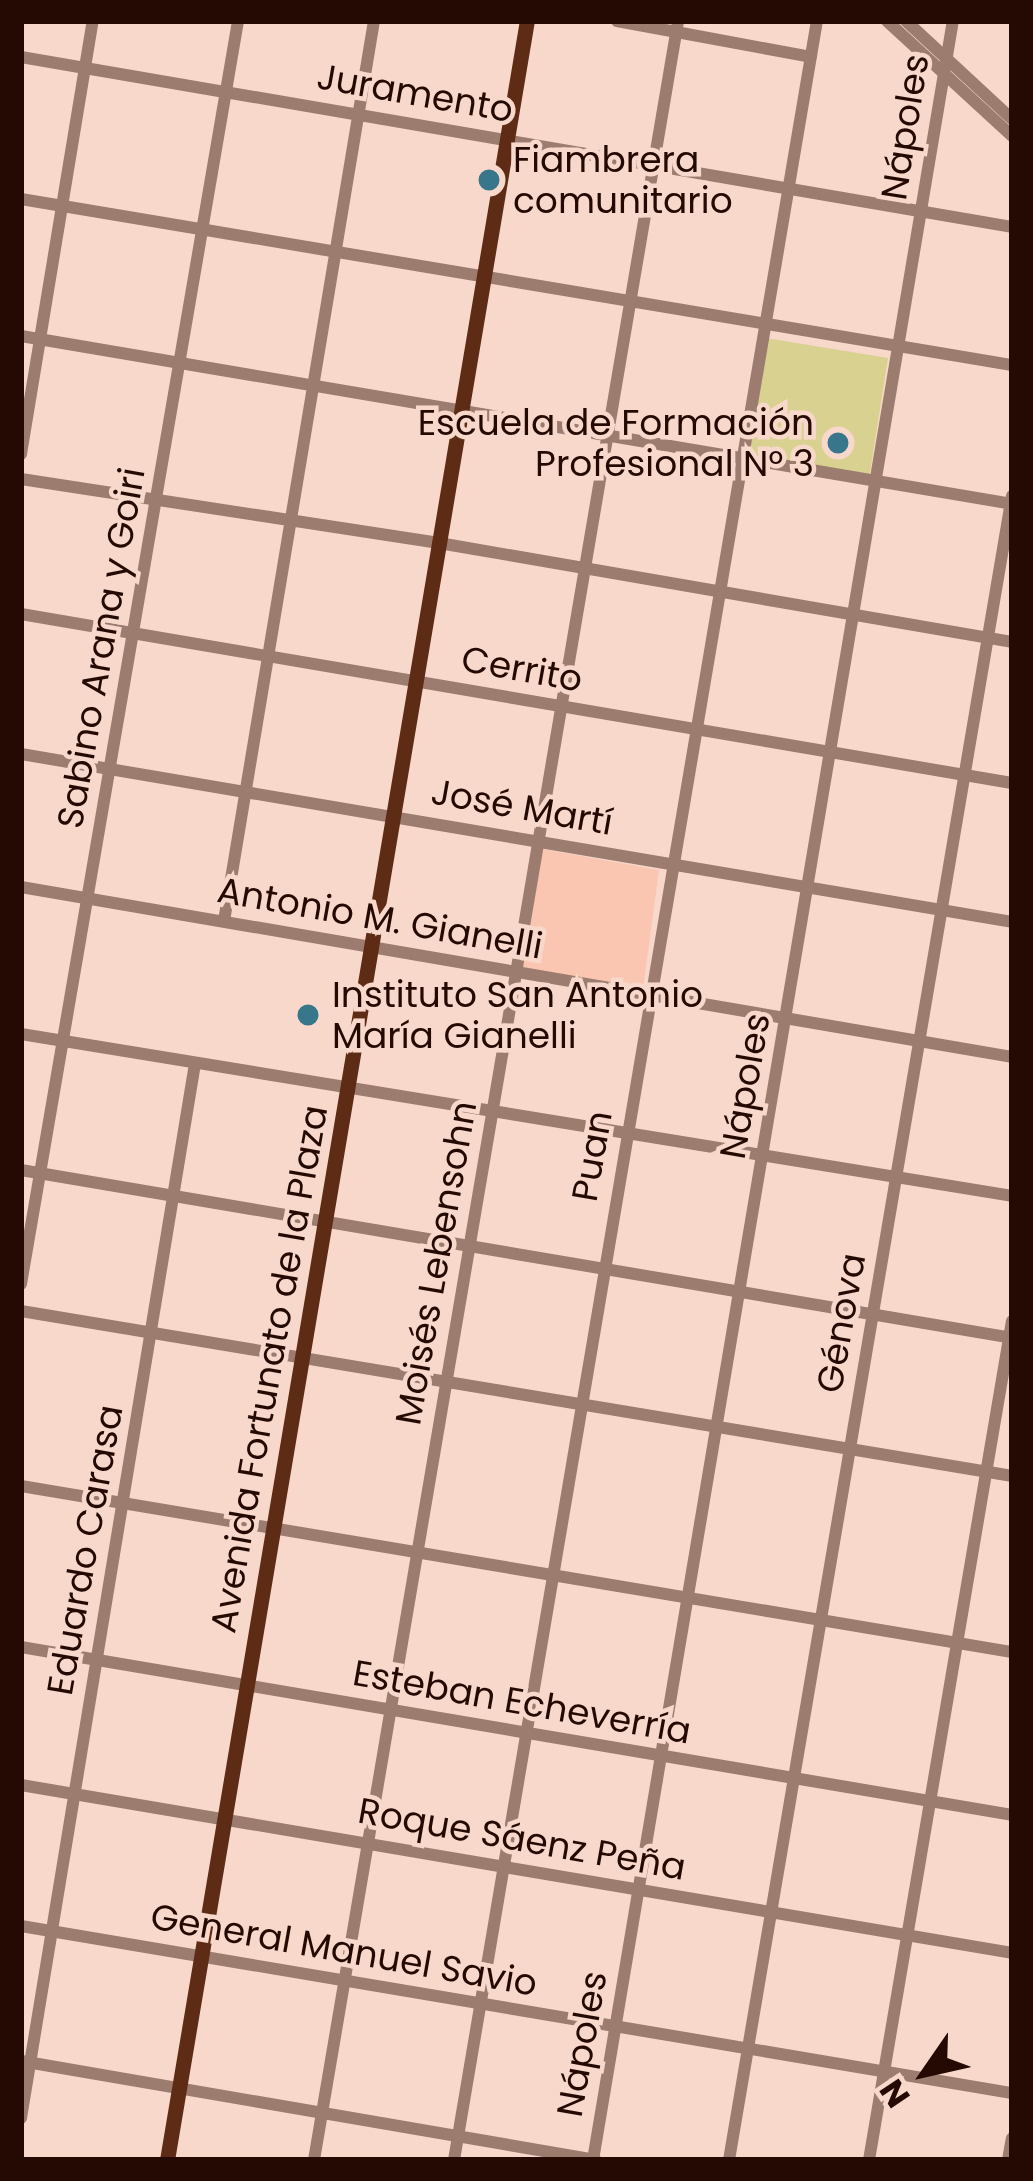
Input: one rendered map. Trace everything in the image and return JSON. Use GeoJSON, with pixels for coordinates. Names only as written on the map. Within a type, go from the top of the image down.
{"type":"FeatureCollection","features":[{"type":"Feature","properties":{"kind":"main road","name":"Avenida Fortunato de la Plaza"},"geometry":{"type":"LineString","coordinates":[[167,2160],[527,21]]}},
{"type":"Feature","properties":{"kind":"street"},"geometry":{"type":"LineString","coordinates":[[21,454],[93,21]]}},
{"type":"Feature","properties":{"kind":"street","name":"Sabino Arana y Goiri"},"geometry":{"type":"LineString","coordinates":[[21,1284],[238,21]]}},
{"type":"Feature","properties":{"kind":"street"},"geometry":{"type":"LineString","coordinates":[[224,921],[374,21]]}},
{"type":"Feature","properties":{"kind":"street"},"geometry":{"type":"LineString","coordinates":[[617,21],[677,26],[811,58]]}},
{"type":"Feature","properties":{"kind":"street","name":"Puan"},"geometry":{"type":"LineString","coordinates":[[454,2160],[762,323],[817,21]]}},
{"type":"Feature","properties":{"kind":"street"},"geometry":{"type":"LineString","coordinates":[[887,21],[1012,119]]}},
{"type":"Feature","properties":{"kind":"street"},"geometry":{"type":"LineString","coordinates":[[906,21],[1012,136]]}},
{"type":"Feature","properties":{"kind":"street","name":"Nápoles"},"geometry":{"type":"LineString","coordinates":[[594,2160],[952,21]]}},
{"type":"Feature","properties":{"kind":"street","name":"Moisés Lebensohn"},"geometry":{"type":"LineString","coordinates":[[314,2160],[677,26]]}},
{"type":"Feature","properties":{"kind":"street","name":"Juramento"},"geometry":{"type":"LineString","coordinates":[[21,57],[1012,227]]}},
{"type":"Feature","properties":{"kind":"street"},"geometry":{"type":"LineString","coordinates":[[21,199],[335,256],[485,276],[1012,364]]}},
{"type":"Feature","properties":{"kind":"street"},"geometry":{"type":"LineString","coordinates":[[21,336],[1012,501]]}},
{"type":"Feature","properties":{"kind":"street"},"geometry":{"type":"LineString","coordinates":[[21,479],[585,568],[1012,642]]}},
{"type":"Feature","properties":{"kind":"street","name":"Génova"},"geometry":{"type":"LineString","coordinates":[[729,2160],[1012,501]]}},
{"type":"Feature","properties":{"kind":"street","name":"Cerrito"},"geometry":{"type":"LineString","coordinates":[[21,614],[1012,783]]}},
{"type":"Feature","properties":{"kind":"street","name":"José Martí"},"geometry":{"type":"LineString","coordinates":[[21,754],[1012,922]]}},
{"type":"Feature","properties":{"kind":"street","name":"Antonio M. Gianelli"},"geometry":{"type":"LineString","coordinates":[[21,886],[1012,1057]]}},
{"type":"Feature","properties":{"kind":"street"},"geometry":{"type":"LineString","coordinates":[[21,1034],[1012,1196]]}},
{"type":"Feature","properties":{"kind":"street","name":"Eduardo Carasa"},"geometry":{"type":"LineString","coordinates":[[21,2118],[26,2062],[153,1333],[195,1063]]}},
{"type":"Feature","properties":{"kind":"street"},"geometry":{"type":"LineString","coordinates":[[21,1170],[1010,1338]]}},
{"type":"Feature","properties":{"kind":"street"},"geometry":{"type":"LineString","coordinates":[[21,1310],[1012,1476]]}},
{"type":"Feature","properties":{"kind":"street"},"geometry":{"type":"LineString","coordinates":[[869,2160],[1012,1321]]}},
{"type":"Feature","properties":{"kind":"street"},"geometry":{"type":"LineString","coordinates":[[21,1486],[1012,1652]]}},
{"type":"Feature","properties":{"kind":"street","name":"Esteban Echeverría"},"geometry":{"type":"LineString","coordinates":[[21,1647],[1012,1815]]}},
{"type":"Feature","properties":{"kind":"street","name":"Roque Sáenz Peña"},"geometry":{"type":"LineString","coordinates":[[21,1785],[1012,1952]]}},
{"type":"Feature","properties":{"kind":"street","name":"General Manuel Savio"},"geometry":{"type":"LineString","coordinates":[[21,1926],[1012,2093]]}},
{"type":"Feature","properties":{"kind":"street"},"geometry":{"type":"LineString","coordinates":[[26,2062],[594,2160]]}},
{"type":"Feature","properties":{"kind":"street"},"geometry":{"type":"LineString","coordinates":[[1008,2160],[1012,2138]]}},
{"type":"Feature","properties":{"kind":"shaded area"},"geometry":{"type":"Polygon","coordinates":[[[766,338],[888,358],[869,479],[747,459],[766,338]]]}},
{"type":"Feature","properties":{"kind":"shaded area"},"geometry":{"type":"Polygon","coordinates":[[[537,848],[659,870],[643,989],[518,967],[537,848]]]}},
{"type":"Feature","properties":{"kind":"place","name":"Fiambrera comunitario"},"geometry":{"type":"Point","coordinates":[489,180]}},
{"type":"Feature","properties":{"kind":"place","name":"Escuela de Formación Profesional N° 3"},"geometry":{"type":"Point","coordinates":[838,443]}},
{"type":"Feature","properties":{"kind":"place","name":"Instituto San Antonio María Gianelli"},"geometry":{"type":"Point","coordinates":[308,1015]}}]}
